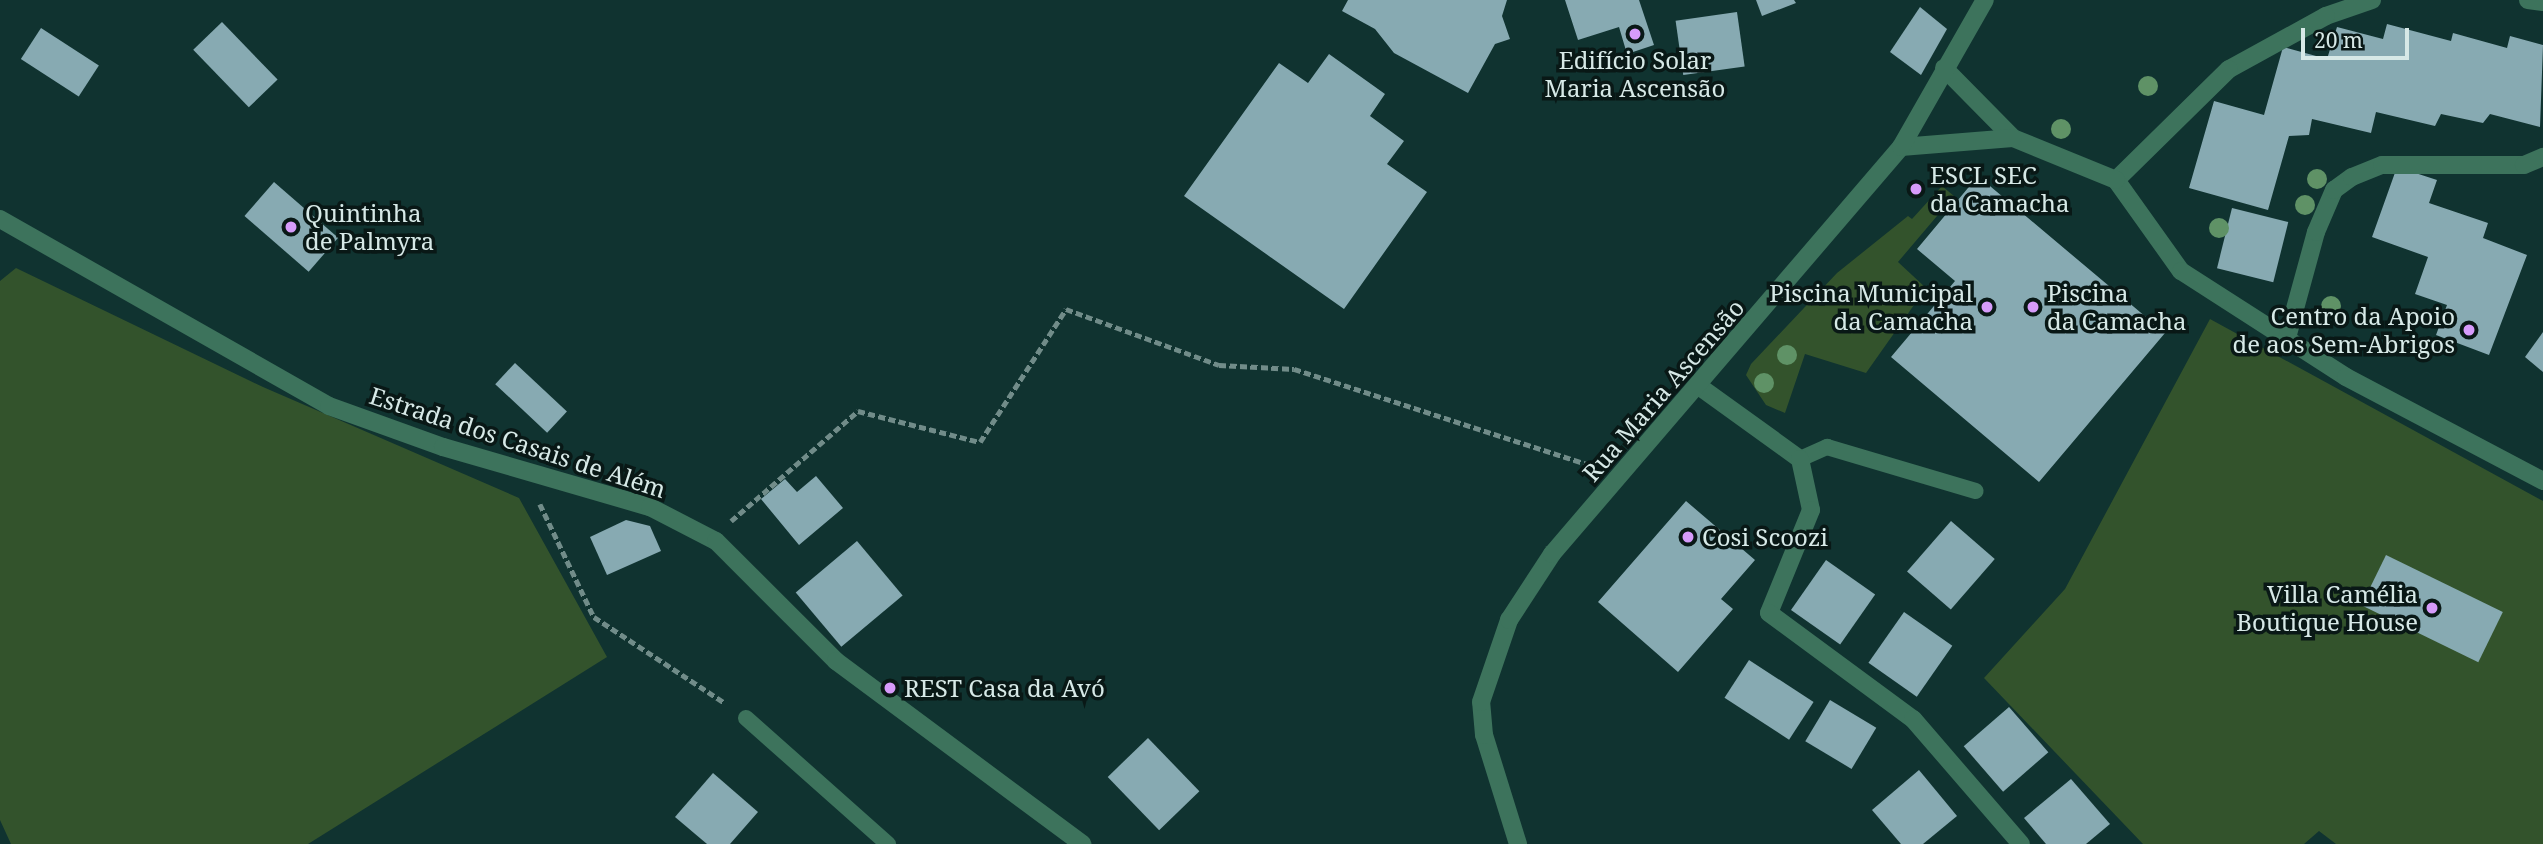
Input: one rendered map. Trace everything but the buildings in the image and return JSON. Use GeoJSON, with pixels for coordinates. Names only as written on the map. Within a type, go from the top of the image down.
{"type":"FeatureCollection","features":[{"type":"Feature","properties":{"kind":"street"},"geometry":{"type":"LineString","coordinates":[[2116,180],[2229,69],[2326,16],[2369,0]]}},
{"type":"Feature","properties":{"kind":"street"},"geometry":{"type":"LineString","coordinates":[[2528,0],[2543,2]]}},
{"type":"Feature","properties":{"kind":"street","name":"Rua Maria Ascensão"},"geometry":{"type":"LineString","coordinates":[[1518,844],[1484,735],[1486,672],[1509,620],[1552,554],[1700,387],[1901,147],[1976,4]]}},
{"type":"Feature","properties":{"kind":"street"},"geometry":{"type":"LineString","coordinates":[[1944,68],[2013,138],[2116,180],[2180,271],[2346,377],[2543,481]]}},
{"type":"Feature","properties":{"kind":"street"},"geometry":{"type":"LineString","coordinates":[[1901,147],[2013,138]]}},
{"type":"Feature","properties":{"kind":"street"},"geometry":{"type":"LineString","coordinates":[[2287,338],[2316,232],[2334,190],[2352,177],[2382,164],[2524,166],[2543,157]]}},
{"type":"Feature","properties":{"kind":"street","name":"Estrada dos Casais de Além"},"geometry":{"type":"LineString","coordinates":[[0,219],[328,406],[539,476],[650,506],[716,541],[836,661],[1082,844]]}},
{"type":"Feature","properties":{"kind":"street"},"geometry":{"type":"LineString","coordinates":[[1700,387],[1800,459],[1811,510],[1769,613],[1913,719],[2021,844]]}},
{"type":"Feature","properties":{"kind":"lane"},"geometry":{"type":"LineString","coordinates":[[1800,459],[1827,447],[1976,491]]}},
{"type":"Feature","properties":{"kind":"lane"},"geometry":{"type":"LineString","coordinates":[[746,718],[888,844]]}},
{"type":"Feature","properties":{"kind":"path"},"geometry":{"type":"LineString","coordinates":[[716,541],[858,411],[980,442],[1066,309],[1219,365],[1294,369],[1596,467],[1616,482]]}},
{"type":"Feature","properties":{"kind":"path"},"geometry":{"type":"LineString","coordinates":[[539,476],[535,494],[594,617],[746,718]]}},
{"type":"Feature","properties":{"kind":"green space"},"geometry":{"type":"Polygon","coordinates":[[[1942,186],[1954,196],[1898,262],[1926,288],[1866,373],[1805,354],[1785,413],[1766,405],[1746,375],[1751,364],[1837,273],[1908,216],[1912,219],[1942,186]]]}},
{"type":"Feature","properties":{"kind":"green space"},"geometry":{"type":"Polygon","coordinates":[[[16,268],[263,387],[519,498],[607,657],[308,844],[11,844],[0,820],[0,281],[16,268]]]}},
{"type":"Feature","properties":{"kind":"green space"},"geometry":{"type":"Polygon","coordinates":[[[2210,319],[2543,501],[2543,844],[2336,844],[2319,831],[2304,844],[2143,844],[1984,678],[2065,589],[2210,319]]]}},
{"type":"Feature","properties":{"kind":"place","name":"Edifício Solar Maria Ascensão"},"geometry":{"type":"Point","coordinates":[1635,34]}},
{"type":"Feature","properties":{"kind":"place","name":"ESCL SEC da Camacha"},"geometry":{"type":"Point","coordinates":[1916,189]}},
{"type":"Feature","properties":{"kind":"place","name":"Quintinha de Palmyra"},"geometry":{"type":"Point","coordinates":[291,227]}},
{"type":"Feature","properties":{"kind":"place","name":"Piscina Municipal da Camacha"},"geometry":{"type":"Point","coordinates":[1987,307]}},
{"type":"Feature","properties":{"kind":"place","name":"Piscina da Camacha"},"geometry":{"type":"Point","coordinates":[2033,307]}},
{"type":"Feature","properties":{"kind":"place","name":"Centro da Apoio de aos Sem-Abrigos"},"geometry":{"type":"Point","coordinates":[2469,330]}},
{"type":"Feature","properties":{"kind":"place","name":"Cosi Scoozi"},"geometry":{"type":"Point","coordinates":[1688,537]}},
{"type":"Feature","properties":{"kind":"place","name":"Villa Camélia Boutique House"},"geometry":{"type":"Point","coordinates":[2432,608]}},
{"type":"Feature","properties":{"kind":"place","name":"REST Casa da Avó"},"geometry":{"type":"Point","coordinates":[890,688]}}]}
